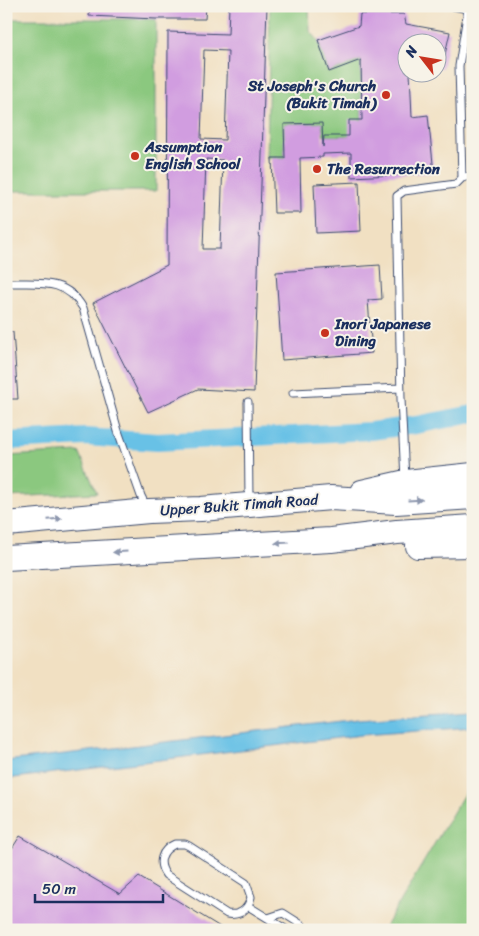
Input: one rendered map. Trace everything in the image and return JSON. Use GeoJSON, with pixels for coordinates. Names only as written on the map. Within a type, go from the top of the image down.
{"type":"FeatureCollection","features":[{"type":"Feature","properties":{"kind":"highway"},"geometry":{"type":"LineString","coordinates":[[331,498],[406,482],[473,475]]}},
{"type":"Feature","properties":{"kind":"highway","name":"Upper Bukit Timah Road"},"geometry":{"type":"LineString","coordinates":[[6,524],[149,511],[201,509],[331,498],[396,502],[473,497]]}},
{"type":"Feature","properties":{"kind":"highway"},"geometry":{"type":"LineString","coordinates":[[6,558],[331,540],[397,532],[473,527]]}},
{"type":"Feature","properties":{"kind":"highway"},"geometry":{"type":"LineString","coordinates":[[331,540],[399,546],[473,545]]}},
{"type":"Feature","properties":{"kind":"lane"},"geometry":{"type":"LineString","coordinates":[[453,6],[468,10],[459,66],[462,178]]}},
{"type":"Feature","properties":{"kind":"lane"},"geometry":{"type":"LineString","coordinates":[[406,482],[400,388],[397,196],[404,191],[456,184],[462,178],[473,175]]}},
{"type":"Feature","properties":{"kind":"lane"},"geometry":{"type":"LineString","coordinates":[[6,284],[51,284],[68,290],[76,296],[83,308],[118,431],[141,496],[149,511]]}},
{"type":"Feature","properties":{"kind":"lane"},"geometry":{"type":"LineString","coordinates":[[293,393],[400,388]]}},
{"type":"Feature","properties":{"kind":"lane"},"geometry":{"type":"LineString","coordinates":[[248,402],[249,504]]}},
{"type":"Feature","properties":{"kind":"lane"},"geometry":{"type":"LineString","coordinates":[[175,844],[189,846],[246,884],[251,897],[248,906],[245,910],[236,914],[222,912],[166,875],[161,862],[164,852],[175,844]]}},
{"type":"Feature","properties":{"kind":"lane"},"geometry":{"type":"LineString","coordinates":[[248,906],[287,930]]}},
{"type":"Feature","properties":{"kind":"lane"},"geometry":{"type":"LineString","coordinates":[[268,918],[283,913],[302,925],[304,930]]}},
{"type":"Feature","properties":{"kind":"green space"},"geometry":{"type":"Polygon","coordinates":[[[270,6],[309,6],[310,31],[318,40],[329,72],[361,60],[362,120],[349,136],[324,136],[322,123],[284,124],[285,158],[267,158],[270,6]]]}},
{"type":"Feature","properties":{"kind":"green space"},"geometry":{"type":"Polygon","coordinates":[[[6,19],[156,19],[156,191],[6,191],[6,19]]]}},
{"type":"Feature","properties":{"kind":"green space"},"geometry":{"type":"Polygon","coordinates":[[[79,452],[97,493],[6,497],[6,456],[79,452]]]}},
{"type":"Feature","properties":{"kind":"green space"},"geometry":{"type":"Polygon","coordinates":[[[473,779],[473,930],[383,930],[473,779]]]}},
{"type":"Feature","properties":{"kind":"water"},"geometry":{"type":"Polygon","coordinates":[[[473,711],[473,727],[362,735],[6,779],[6,761],[358,719],[473,711]]]}},
{"type":"Feature","properties":{"kind":"building"},"geometry":{"type":"Polygon","coordinates":[[[90,6],[206,6],[205,19],[156,19],[89,16],[90,6]]]}},
{"type":"Feature","properties":{"kind":"building"},"geometry":{"type":"Polygon","coordinates":[[[229,6],[267,6],[254,392],[198,389],[148,412],[93,303],[167,265],[168,32],[228,34],[229,6]],[[204,50],[201,139],[225,140],[228,51],[204,50]],[[206,159],[203,249],[220,249],[223,160],[206,159]]]}},
{"type":"Feature","properties":{"kind":"building"},"geometry":{"type":"Polygon","coordinates":[[[360,14],[404,14],[406,24],[450,32],[446,50],[446,32],[396,32],[396,82],[410,82],[412,117],[428,115],[434,173],[351,177],[351,153],[323,154],[323,157],[300,158],[301,213],[274,213],[272,158],[285,158],[284,124],[322,123],[323,147],[324,136],[349,136],[349,120],[362,120],[361,60],[329,72],[318,40],[359,26],[360,14]]]}},
{"type":"Feature","properties":{"kind":"building"},"geometry":{"type":"Polygon","coordinates":[[[359,182],[361,231],[316,233],[314,184],[359,182]]]}},
{"type":"Feature","properties":{"kind":"building"},"geometry":{"type":"Polygon","coordinates":[[[380,265],[382,299],[368,300],[372,353],[282,360],[276,272],[380,265]]]}},
{"type":"Feature","properties":{"kind":"building"},"geometry":{"type":"Polygon","coordinates":[[[6,332],[13,332],[18,399],[6,399],[6,332]]]}},
{"type":"Feature","properties":{"kind":"building"},"geometry":{"type":"Polygon","coordinates":[[[20,836],[120,894],[139,877],[225,930],[6,930],[6,858],[20,836]]]}},
{"type":"Feature","properties":{"kind":"waterway"},"geometry":{"type":"LineString","coordinates":[[6,441],[86,437],[157,442],[371,431],[473,414]]}},
{"type":"Feature","properties":{"kind":"place","name":"St Joseph's Church (Bukit Timah)"},"geometry":{"type":"Point","coordinates":[386,95]}},
{"type":"Feature","properties":{"kind":"place","name":"Assumption English School"},"geometry":{"type":"Point","coordinates":[135,156]}},
{"type":"Feature","properties":{"kind":"place","name":"The Resurrection"},"geometry":{"type":"Point","coordinates":[317,169]}},
{"type":"Feature","properties":{"kind":"place","name":"Inori Japanese Dining"},"geometry":{"type":"Point","coordinates":[325,333]}}]}
